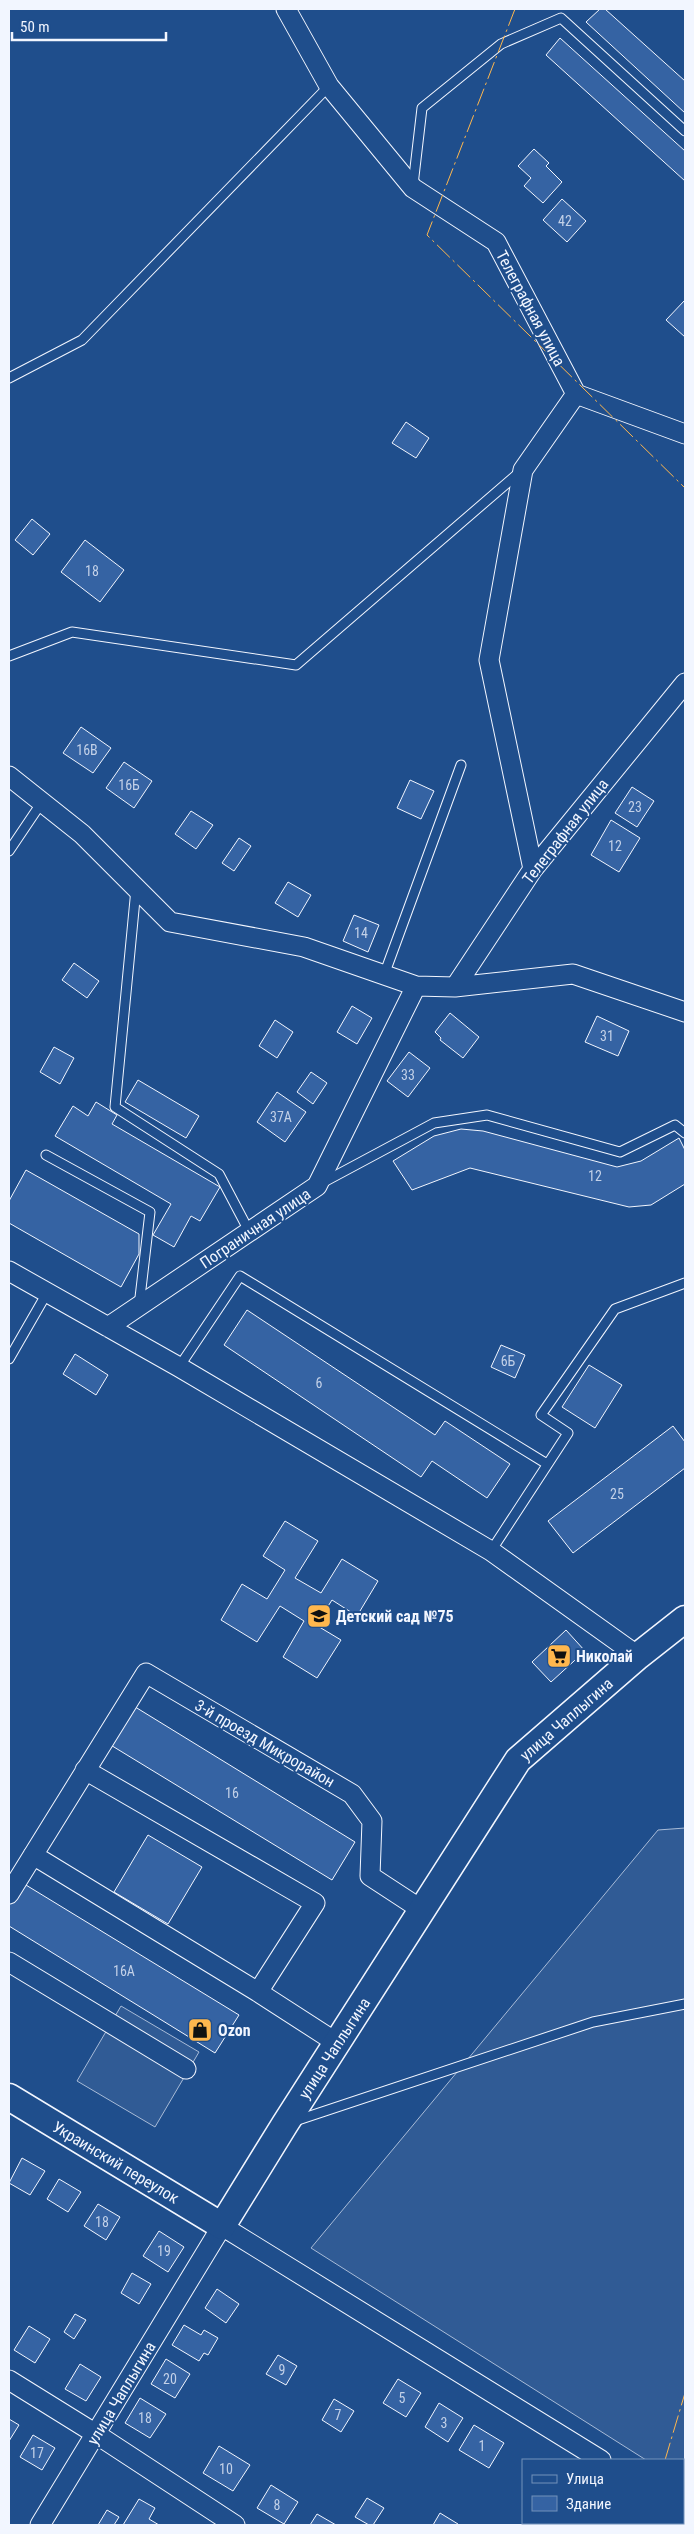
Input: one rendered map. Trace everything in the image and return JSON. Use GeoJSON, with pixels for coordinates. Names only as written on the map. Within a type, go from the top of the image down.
{"type":"FeatureCollection","features":[{"type":"Feature","properties":{"kind":"main road","name":"улица Чаплыгина"},"geometry":{"type":"LineString","coordinates":[[222,2226],[285,2124],[518,1760],[638,1656],[685,1619]]}},
{"type":"Feature","properties":{"kind":"main road","name":"Украинский переулок"},"geometry":{"type":"LineString","coordinates":[[9,2097],[222,2226]]}},
{"type":"Feature","properties":{"kind":"street","name":"Телеграфная улица"},"geometry":{"type":"LineString","coordinates":[[286,9],[329,86],[413,188],[496,242],[576,394]]}},
{"type":"Feature","properties":{"kind":"street"},"geometry":{"type":"LineString","coordinates":[[533,870],[490,660],[523,470],[576,394],[685,434]]}},
{"type":"Feature","properties":{"kind":"street","name":"Телеграфная улица"},"geometry":{"type":"LineString","coordinates":[[455,987],[533,870],[685,683]]}},
{"type":"Feature","properties":{"kind":"street"},"geometry":{"type":"LineString","coordinates":[[9,776],[82,834],[170,922],[304,948],[416,986],[455,987],[573,974],[685,1012]]}},
{"type":"Feature","properties":{"kind":"street","name":"Пограничная улица"},"geometry":{"type":"LineString","coordinates":[[108,1327],[317,1186],[416,986]]}},
{"type":"Feature","properties":{"kind":"street"},"geometry":{"type":"LineString","coordinates":[[11,1279],[48,1293],[179,1367],[491,1551],[638,1656]]}},
{"type":"Feature","properties":{"kind":"street","name":"3-й проезд Микрорайон"},"geometry":{"type":"LineString","coordinates":[[9,1894],[146,1673],[352,1794],[372,1821],[370,1876],[422,1910]]}},
{"type":"Feature","properties":{"kind":"street"},"geometry":{"type":"LineString","coordinates":[[85,1770],[315,1904],[258,1992]]}},
{"type":"Feature","properties":{"kind":"street"},"geometry":{"type":"LineString","coordinates":[[33,1855],[258,1992],[337,2043]]}},
{"type":"Feature","properties":{"kind":"street"},"geometry":{"type":"LineString","coordinates":[[9,1962],[186,2069]]}},
{"type":"Feature","properties":{"kind":"street"},"geometry":{"type":"LineString","coordinates":[[222,2226],[599,2459]]}},
{"type":"Feature","properties":{"kind":"street","name":"улица Чаплыгина"},"geometry":{"type":"LineString","coordinates":[[40,2525],[222,2226]]}},
{"type":"Feature","properties":{"kind":"street"},"geometry":{"type":"LineString","coordinates":[[9,2380],[96,2434],[235,2525]]}},
{"type":"Feature","properties":{"kind":"lane"},"geometry":{"type":"LineString","coordinates":[[413,188],[422,108],[501,44],[561,18],[685,131]]}},
{"type":"Feature","properties":{"kind":"lane"},"geometry":{"type":"LineString","coordinates":[[9,378],[82,340],[329,86]]}},
{"type":"Feature","properties":{"kind":"lane"},"geometry":{"type":"LineString","coordinates":[[9,656],[72,632],[296,665],[523,470]]}},
{"type":"Feature","properties":{"kind":"lane"},"geometry":{"type":"LineString","coordinates":[[384,975],[461,765]]}},
{"type":"Feature","properties":{"kind":"lane"},"geometry":{"type":"LineString","coordinates":[[9,851],[42,802]]}},
{"type":"Feature","properties":{"kind":"lane"},"geometry":{"type":"LineString","coordinates":[[136,889],[115,1107],[219,1174],[249,1231]]}},
{"type":"Feature","properties":{"kind":"lane"},"geometry":{"type":"LineString","coordinates":[[317,1186],[434,1123],[487,1115],[620,1152],[675,1125],[685,1133]]}},
{"type":"Feature","properties":{"kind":"lane"},"geometry":{"type":"LineString","coordinates":[[46,1154],[150,1212],[139,1306]]}},
{"type":"Feature","properties":{"kind":"lane"},"geometry":{"type":"LineString","coordinates":[[179,1367],[240,1276],[547,1464]]}},
{"type":"Feature","properties":{"kind":"lane"},"geometry":{"type":"LineString","coordinates":[[491,1551],[568,1432],[541,1415],[615,1309],[685,1283]]}},
{"type":"Feature","properties":{"kind":"lane"},"geometry":{"type":"LineString","coordinates":[[9,1359],[48,1293]]}},
{"type":"Feature","properties":{"kind":"lane"},"geometry":{"type":"LineString","coordinates":[[285,2124],[593,2022],[685,2004]]}},
{"type":"Feature","properties":{"kind":"shaded area"},"geometry":{"type":"Polygon","coordinates":[[[685,1828],[685,2525],[656,2525],[684,2524],[684,2459],[644,2459],[311,2248],[658,1830],[685,1828]]]}},
{"type":"Feature","properties":{"kind":"shaded area"},"geometry":{"type":"Polygon","coordinates":[[[121,2006],[199,2052],[155,2127],[77,2081],[121,2006]]]}},
{"type":"Feature","properties":{"kind":"building"},"geometry":{"type":"Polygon","coordinates":[[[600,9],[605,9],[685,81],[685,113],[586,22],[600,9]]]}},
{"type":"Feature","properties":{"kind":"building"},"geometry":{"type":"Polygon","coordinates":[[[560,38],[685,151],[685,181],[546,55],[560,38]]]}},
{"type":"Feature","properties":{"kind":"building"},"geometry":{"type":"Polygon","coordinates":[[[534,149],[549,163],[546,166],[562,182],[543,203],[524,186],[531,178],[518,166],[534,149]]]}},
{"type":"Feature","properties":{"kind":"building"},"geometry":{"type":"Polygon","coordinates":[[[562,199],[586,221],[567,242],[543,220],[562,199]]]}},
{"type":"Feature","properties":{"kind":"building"},"geometry":{"type":"Polygon","coordinates":[[[685,300],[685,337],[666,320],[685,300]]]}},
{"type":"Feature","properties":{"kind":"building"},"geometry":{"type":"Polygon","coordinates":[[[406,422],[429,438],[416,458],[392,443],[406,422]]]}},
{"type":"Feature","properties":{"kind":"building"},"geometry":{"type":"Polygon","coordinates":[[[32,519],[50,534],[33,555],[15,540],[32,519]]]}},
{"type":"Feature","properties":{"kind":"building"},"geometry":{"type":"Polygon","coordinates":[[[85,540],[124,570],[100,602],[61,572],[85,540]]]}},
{"type":"Feature","properties":{"kind":"building"},"geometry":{"type":"Polygon","coordinates":[[[81,727],[111,748],[93,773],[63,753],[81,727]]]}},
{"type":"Feature","properties":{"kind":"building"},"geometry":{"type":"Polygon","coordinates":[[[124,762],[152,781],[134,808],[106,788],[124,762]]]}},
{"type":"Feature","properties":{"kind":"building"},"geometry":{"type":"Polygon","coordinates":[[[410,780],[434,791],[421,819],[397,808],[410,780]]]}},
{"type":"Feature","properties":{"kind":"building"},"geometry":{"type":"Polygon","coordinates":[[[632,787],[654,801],[637,827],[615,813],[632,787]]]}},
{"type":"Feature","properties":{"kind":"building"},"geometry":{"type":"Polygon","coordinates":[[[191,811],[213,825],[196,849],[175,834],[191,811]]]}},
{"type":"Feature","properties":{"kind":"building"},"geometry":{"type":"Polygon","coordinates":[[[611,820],[640,838],[619,872],[591,855],[611,820]]]}},
{"type":"Feature","properties":{"kind":"building"},"geometry":{"type":"Polygon","coordinates":[[[239,838],[251,846],[234,871],[222,863],[239,838]]]}},
{"type":"Feature","properties":{"kind":"building"},"geometry":{"type":"Polygon","coordinates":[[[288,882],[311,895],[298,917],[275,903],[288,882]]]}},
{"type":"Feature","properties":{"kind":"building"},"geometry":{"type":"Polygon","coordinates":[[[354,915],[379,925],[368,952],[343,941],[354,915]]]}},
{"type":"Feature","properties":{"kind":"building"},"geometry":{"type":"Polygon","coordinates":[[[74,963],[99,981],[87,998],[62,980],[74,963]]]}},
{"type":"Feature","properties":{"kind":"building"},"geometry":{"type":"Polygon","coordinates":[[[352,1006],[372,1018],[357,1044],[337,1032],[352,1006]]]}},
{"type":"Feature","properties":{"kind":"building"},"geometry":{"type":"Polygon","coordinates":[[[450,1013],[479,1037],[463,1058],[440,1040],[441,1038],[435,1032],[450,1013]]]}},
{"type":"Feature","properties":{"kind":"building"},"geometry":{"type":"Polygon","coordinates":[[[597,1016],[629,1031],[618,1056],[585,1042],[597,1016]]]}},
{"type":"Feature","properties":{"kind":"building"},"geometry":{"type":"Polygon","coordinates":[[[275,1020],[293,1032],[277,1058],[259,1046],[275,1020]]]}},
{"type":"Feature","properties":{"kind":"building"},"geometry":{"type":"Polygon","coordinates":[[[54,1047],[74,1058],[60,1084],[40,1072],[54,1047]]]}},
{"type":"Feature","properties":{"kind":"building"},"geometry":{"type":"Polygon","coordinates":[[[409,1052],[430,1068],[408,1097],[387,1081],[409,1052]]]}},
{"type":"Feature","properties":{"kind":"building"},"geometry":{"type":"Polygon","coordinates":[[[311,1072],[327,1083],[313,1104],[297,1092],[311,1072]]]}},
{"type":"Feature","properties":{"kind":"building"},"geometry":{"type":"Polygon","coordinates":[[[138,1080],[199,1116],[186,1138],[125,1102],[138,1080]]]}},
{"type":"Feature","properties":{"kind":"building"},"geometry":{"type":"Polygon","coordinates":[[[277,1092],[306,1112],[285,1142],[257,1122],[277,1092]]]}},
{"type":"Feature","properties":{"kind":"building"},"geometry":{"type":"Polygon","coordinates":[[[96,1102],[117,1115],[112,1124],[220,1187],[200,1221],[191,1216],[174,1247],[153,1235],[171,1204],[55,1136],[73,1106],[88,1116],[96,1102]]]}},
{"type":"Feature","properties":{"kind":"building"},"geometry":{"type":"Polygon","coordinates":[[[461,1129],[483,1131],[617,1167],[641,1161],[679,1138],[685,1150],[685,1184],[651,1205],[629,1207],[470,1168],[412,1190],[393,1161],[434,1136],[461,1129]]]}},
{"type":"Feature","properties":{"kind":"building"},"geometry":{"type":"Polygon","coordinates":[[[26,1170],[139,1234],[139,1254],[121,1287],[9,1223],[9,1201],[26,1170]]]}},
{"type":"Feature","properties":{"kind":"building"},"geometry":{"type":"Polygon","coordinates":[[[247,1310],[435,1435],[445,1421],[510,1464],[487,1498],[432,1461],[421,1477],[224,1345],[247,1310]]]}},
{"type":"Feature","properties":{"kind":"building"},"geometry":{"type":"Polygon","coordinates":[[[501,1345],[525,1355],[515,1378],[491,1367],[501,1345]]]}},
{"type":"Feature","properties":{"kind":"building"},"geometry":{"type":"Polygon","coordinates":[[[75,1354],[108,1375],[96,1395],[63,1374],[75,1354]]]}},
{"type":"Feature","properties":{"kind":"building"},"geometry":{"type":"Polygon","coordinates":[[[589,1365],[622,1385],[595,1428],[562,1407],[589,1365]]]}},
{"type":"Feature","properties":{"kind":"building"},"geometry":{"type":"Polygon","coordinates":[[[673,1426],[685,1442],[685,1468],[573,1553],[548,1521],[673,1426]]]}},
{"type":"Feature","properties":{"kind":"building"},"geometry":{"type":"Polygon","coordinates":[[[285,1521],[318,1541],[295,1578],[321,1593],[342,1559],[378,1581],[357,1616],[332,1600],[316,1625],[341,1640],[317,1678],[283,1657],[304,1621],[280,1606],[257,1642],[221,1620],[242,1584],[267,1599],[285,1570],[263,1556],[285,1521]]]}},
{"type":"Feature","properties":{"kind":"building","name":"Николай"},"geometry":{"type":"Polygon","coordinates":[[[566,1630],[585,1651],[551,1682],[532,1662],[566,1630]]]}},
{"type":"Feature","properties":{"kind":"building"},"geometry":{"type":"Polygon","coordinates":[[[132,1705],[355,1842],[332,1880],[109,1744],[132,1705]]]}},
{"type":"Feature","properties":{"kind":"building"},"geometry":{"type":"Polygon","coordinates":[[[148,1835],[202,1867],[168,1924],[114,1892],[148,1835]]]}},
{"type":"Feature","properties":{"kind":"building"},"geometry":{"type":"Polygon","coordinates":[[[21,1882],[239,2015],[215,2053],[9,1926],[9,1902],[21,1882]]]}},
{"type":"Feature","properties":{"kind":"building"},"geometry":{"type":"Polygon","coordinates":[[[22,2158],[45,2171],[30,2195],[9,2183],[22,2158]]]}},
{"type":"Feature","properties":{"kind":"building"},"geometry":{"type":"Polygon","coordinates":[[[59,2179],[81,2192],[68,2212],[47,2199],[59,2179]]]}},
{"type":"Feature","properties":{"kind":"building"},"geometry":{"type":"Polygon","coordinates":[[[98,2204],[120,2217],[106,2240],[84,2226],[98,2204]]]}},
{"type":"Feature","properties":{"kind":"building"},"geometry":{"type":"Polygon","coordinates":[[[159,2231],[184,2247],[168,2272],[143,2256],[159,2231]]]}},
{"type":"Feature","properties":{"kind":"building"},"geometry":{"type":"Polygon","coordinates":[[[132,2273],[151,2284],[139,2304],[121,2293],[132,2273]]]}},
{"type":"Feature","properties":{"kind":"building"},"geometry":{"type":"Polygon","coordinates":[[[217,2289],[239,2304],[226,2323],[205,2308],[217,2289]]]}},
{"type":"Feature","properties":{"kind":"building"},"geometry":{"type":"Polygon","coordinates":[[[75,2314],[86,2320],[74,2339],[64,2332],[75,2314]]]}},
{"type":"Feature","properties":{"kind":"building"},"geometry":{"type":"Polygon","coordinates":[[[184,2325],[201,2335],[204,2330],[218,2338],[208,2355],[204,2353],[199,2361],[172,2345],[184,2325]]]}},
{"type":"Feature","properties":{"kind":"building"},"geometry":{"type":"Polygon","coordinates":[[[29,2326],[50,2339],[35,2363],[14,2350],[29,2326]]]}},
{"type":"Feature","properties":{"kind":"building"},"geometry":{"type":"Polygon","coordinates":[[[278,2355],[297,2366],[286,2385],[266,2374],[278,2355]]]}},
{"type":"Feature","properties":{"kind":"building"},"geometry":{"type":"Polygon","coordinates":[[[166,2359],[190,2374],[175,2398],[151,2384],[166,2359]]]}},
{"type":"Feature","properties":{"kind":"building"},"geometry":{"type":"Polygon","coordinates":[[[80,2364],[101,2377],[86,2401],[65,2389],[80,2364]]]}},
{"type":"Feature","properties":{"kind":"building"},"geometry":{"type":"Polygon","coordinates":[[[398,2379],[421,2393],[406,2417],[383,2403],[398,2379]]]}},
{"type":"Feature","properties":{"kind":"building"},"geometry":{"type":"Polygon","coordinates":[[[140,2398],[166,2414],[150,2438],[125,2423],[140,2398]]]}},
{"type":"Feature","properties":{"kind":"building"},"geometry":{"type":"Polygon","coordinates":[[[334,2399],[354,2411],[341,2432],[322,2420],[334,2399]]]}},
{"type":"Feature","properties":{"kind":"building"},"geometry":{"type":"Polygon","coordinates":[[[439,2403],[463,2418],[448,2442],[425,2427],[439,2403]]]}},
{"type":"Feature","properties":{"kind":"building"},"geometry":{"type":"Polygon","coordinates":[[[9,2419],[19,2425],[9,2441],[9,2419]]]}},
{"type":"Feature","properties":{"kind":"building"},"geometry":{"type":"Polygon","coordinates":[[[474,2425],[504,2443],[489,2468],[459,2450],[474,2425]]]}},
{"type":"Feature","properties":{"kind":"building"},"geometry":{"type":"Polygon","coordinates":[[[33,2435],[55,2448],[42,2470],[20,2457],[33,2435]]]}},
{"type":"Feature","properties":{"kind":"building"},"geometry":{"type":"Polygon","coordinates":[[[219,2446],[250,2465],[233,2491],[203,2473],[219,2446]]]}},
{"type":"Feature","properties":{"kind":"building"},"geometry":{"type":"Polygon","coordinates":[[[271,2485],[298,2502],[284,2524],[257,2508],[271,2485]]]}},
{"type":"Feature","properties":{"kind":"building"},"geometry":{"type":"Polygon","coordinates":[[[367,2498],[384,2508],[373,2525],[369,2525],[355,2517],[367,2498]]]}},
{"type":"Feature","properties":{"kind":"building"},"geometry":{"type":"Polygon","coordinates":[[[139,2499],[155,2508],[149,2519],[159,2525],[123,2525],[139,2499]]]}},
{"type":"Feature","properties":{"kind":"building"},"geometry":{"type":"Polygon","coordinates":[[[107,2510],[119,2517],[114,2525],[98,2525],[107,2510]]]}},
{"type":"Feature","properties":{"kind":"building"},"geometry":{"type":"Polygon","coordinates":[[[440,2513],[458,2524],[433,2525],[440,2513]]]}},
{"type":"Feature","properties":{"kind":"building"},"geometry":{"type":"Polygon","coordinates":[[[317,2514],[336,2525],[310,2525],[317,2514]]]}},
{"type":"Feature","properties":{"kind":"building"},"geometry":{"type":"Polygon","coordinates":[[[523,2524],[555,2524],[522,2525],[523,2524]]]}},
{"type":"Feature","properties":{"kind":"power"},"geometry":{"type":"LineString","coordinates":[[515,9],[427,235],[685,488]]}},
{"type":"Feature","properties":{"kind":"power"},"geometry":{"type":"LineString","coordinates":[[665,2459],[685,2393]]}},
{"type":"Feature","properties":{"kind":"place","name":"Детский сад №75"},"geometry":{"type":"Point","coordinates":[319,1616]}},
{"type":"Feature","properties":{"kind":"place","name":"Николай"},"geometry":{"type":"Point","coordinates":[559,1656]}},
{"type":"Feature","properties":{"kind":"place","name":"Ozon"},"geometry":{"type":"Point","coordinates":[200,2030]}}]}
